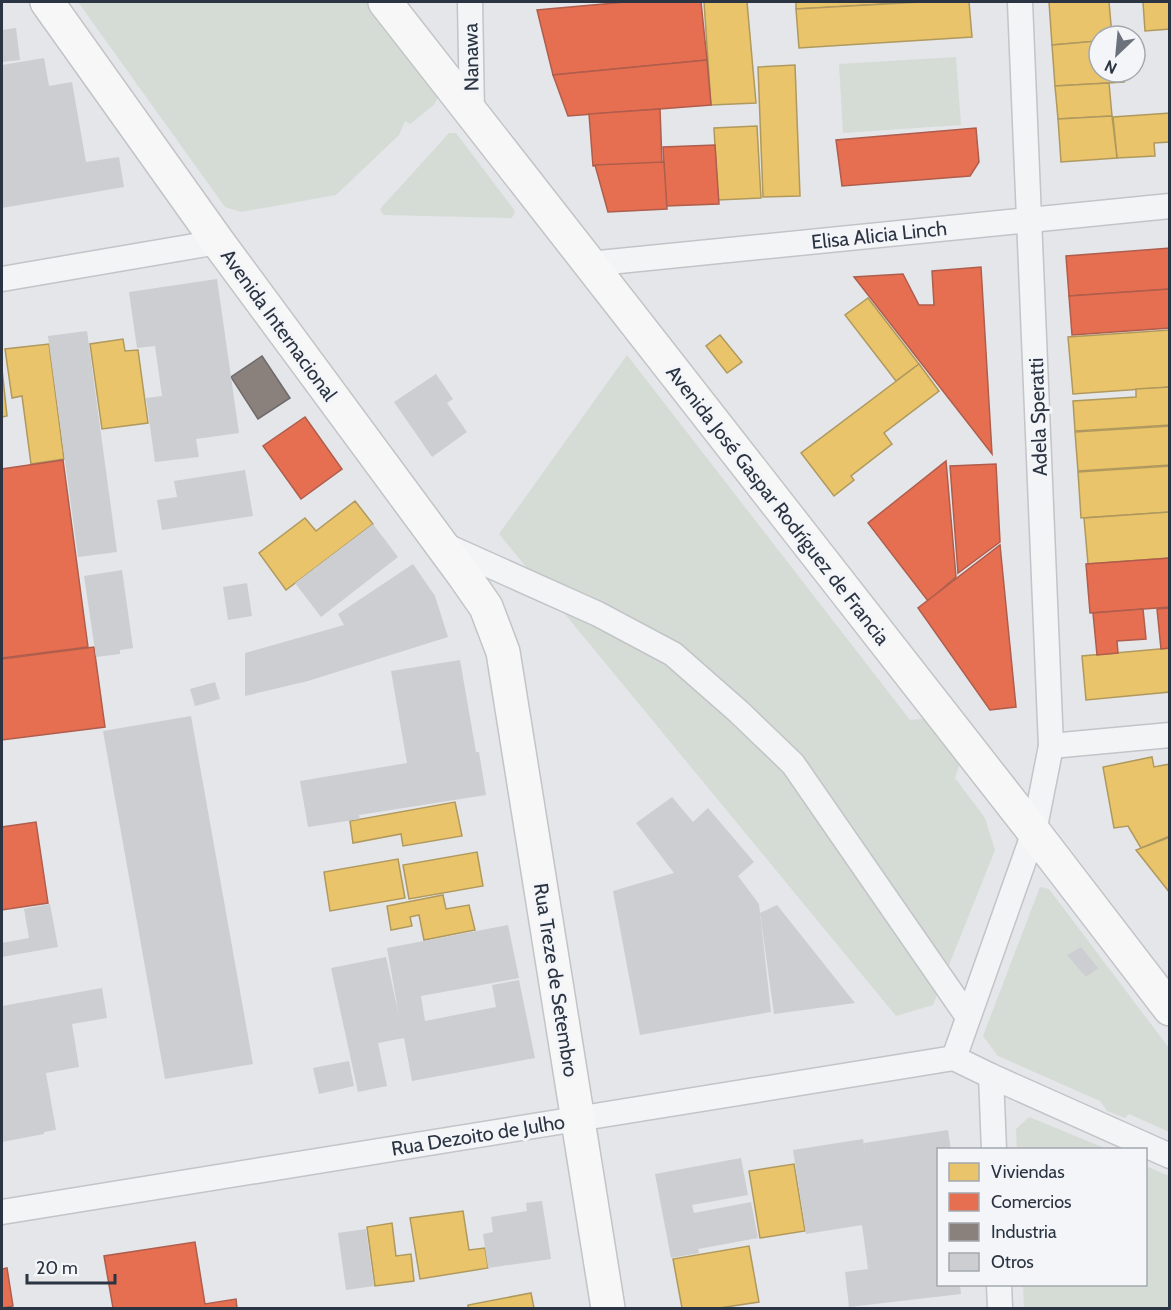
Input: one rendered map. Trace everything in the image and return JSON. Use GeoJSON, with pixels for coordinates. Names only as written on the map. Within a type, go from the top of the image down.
{"type":"FeatureCollection","features":[{"type":"Feature","properties":{"kind":"main road","name":"Avenida Internacional"},"geometry":{"type":"LineString","coordinates":[[46,2],[218,242],[441,543],[486,608],[503,652]]}},
{"type":"Feature","properties":{"kind":"main road","name":"Avenida José Gaspar Rodríguez de Francia"},"geometry":{"type":"LineString","coordinates":[[384,2],[1170,1009]]}},
{"type":"Feature","properties":{"kind":"main road","name":"Rua Treze de Setembro"},"geometry":{"type":"LineString","coordinates":[[503,652],[608,1308]]}},
{"type":"Feature","properties":{"kind":"street","name":"Nanawa"},"geometry":{"type":"LineString","coordinates":[[470,2],[472,113]]}},
{"type":"Feature","properties":{"kind":"street","name":"Adela Speratti"},"geometry":{"type":"LineString","coordinates":[[954,1058],[1034,832],[1051,746],[1020,2]]}},
{"type":"Feature","properties":{"kind":"street","name":"Elisa Alicia Linch"},"geometry":{"type":"LineString","coordinates":[[589,264],[1170,206]]}},
{"type":"Feature","properties":{"kind":"street"},"geometry":{"type":"LineString","coordinates":[[2,279],[218,242]]}},
{"type":"Feature","properties":{"kind":"street"},"geometry":{"type":"LineString","coordinates":[[441,543],[598,614],[673,654],[740,712],[793,764],[968,1017]]}},
{"type":"Feature","properties":{"kind":"street"},"geometry":{"type":"LineString","coordinates":[[1051,746],[1170,735]]}},
{"type":"Feature","properties":{"kind":"street"},"geometry":{"type":"LineString","coordinates":[[954,1058],[1170,1156]]}},
{"type":"Feature","properties":{"kind":"street","name":"Rua Dezoito de Julho"},"geometry":{"type":"LineString","coordinates":[[2,1212],[954,1058]]}},
{"type":"Feature","properties":{"kind":"street"},"geometry":{"type":"LineString","coordinates":[[991,1076],[994,1148]]}},
{"type":"Feature","properties":{"kind":"street"},"geometry":{"type":"LineString","coordinates":[[999,1286],[1000,1308]]}},
{"type":"Feature","properties":{"kind":"shaded area"},"geometry":{"type":"Polygon","coordinates":[[[78,2],[403,2],[446,81],[434,105],[410,124],[405,121],[399,135],[336,195],[241,212],[225,207],[78,2]]]}},
{"type":"Feature","properties":{"kind":"shaded area"},"geometry":{"type":"Polygon","coordinates":[[[956,57],[961,125],[843,133],[839,64],[956,57]]]}},
{"type":"Feature","properties":{"kind":"shaded area"},"geometry":{"type":"Polygon","coordinates":[[[449,133],[456,133],[515,211],[512,218],[383,215],[380,209],[449,133]]]}},
{"type":"Feature","properties":{"kind":"shaded area"},"geometry":{"type":"Polygon","coordinates":[[[627,355],[910,720],[931,718],[963,754],[955,778],[985,818],[995,850],[933,1005],[896,1016],[499,534],[627,355]]]}},
{"type":"Feature","properties":{"kind":"shaded area"},"geometry":{"type":"Polygon","coordinates":[[[1040,887],[1049,889],[1169,1048],[1169,1132],[1129,1114],[1125,1118],[1107,1111],[1100,1101],[998,1056],[983,1036],[1040,887]]]}},
{"type":"Feature","properties":{"kind":"shaded area"},"geometry":{"type":"Polygon","coordinates":[[[1029,1117],[1105,1148],[1017,1148],[1016,1129],[1029,1117]]]}},
{"type":"Feature","properties":{"kind":"shaded area"},"geometry":{"type":"Polygon","coordinates":[[[1147,1166],[1169,1176],[1169,1308],[1024,1308],[1023,1286],[1147,1286],[1147,1166]]]}},
{"type":"Feature","properties":{"kind":"building: Viviendas"},"geometry":{"type":"Polygon","coordinates":[[[704,2],[747,2],[756,103],[711,105],[704,2]]]}},
{"type":"Feature","properties":{"kind":"building: Viviendas"},"geometry":{"type":"Polygon","coordinates":[[[796,2],[922,2],[796,9],[796,2]]]}},
{"type":"Feature","properties":{"kind":"building: Viviendas"},"geometry":{"type":"Polygon","coordinates":[[[921,2],[969,2],[972,37],[799,48],[796,9],[921,2]]]}},
{"type":"Feature","properties":{"kind":"building: Viviendas"},"geometry":{"type":"Polygon","coordinates":[[[1049,2],[1109,2],[1111,24],[1087,24],[1087,42],[1052,45],[1049,2]]]}},
{"type":"Feature","properties":{"kind":"building: Viviendas"},"geometry":{"type":"Polygon","coordinates":[[[1143,2],[1170,2],[1170,29],[1147,31],[1147,24],[1145,24],[1143,2]]]}},
{"type":"Feature","properties":{"kind":"building: Viviendas"},"geometry":{"type":"Polygon","coordinates":[[[1087,42],[1087,84],[1090,84],[1055,86],[1052,45],[1087,42]]]}},
{"type":"Feature","properties":{"kind":"building: Viviendas"},"geometry":{"type":"Polygon","coordinates":[[[795,65],[800,196],[763,197],[758,67],[795,65]]]}},
{"type":"Feature","properties":{"kind":"building: Viviendas"},"geometry":{"type":"Polygon","coordinates":[[[1109,84],[1112,116],[1058,119],[1055,86],[1109,84]]]}},
{"type":"Feature","properties":{"kind":"building: Viviendas"},"geometry":{"type":"Polygon","coordinates":[[[1170,113],[1170,142],[1154,143],[1155,156],[1117,158],[1113,117],[1170,113]]]}},
{"type":"Feature","properties":{"kind":"building: Viviendas"},"geometry":{"type":"Polygon","coordinates":[[[1112,116],[1117,158],[1061,162],[1058,119],[1112,116]]]}},
{"type":"Feature","properties":{"kind":"building: Viviendas"},"geometry":{"type":"Polygon","coordinates":[[[757,126],[761,198],[718,200],[714,128],[757,126]]]}},
{"type":"Feature","properties":{"kind":"building: Viviendas"},"geometry":{"type":"Polygon","coordinates":[[[868,298],[919,364],[896,381],[845,315],[868,298]]]}},
{"type":"Feature","properties":{"kind":"building: Viviendas"},"geometry":{"type":"Polygon","coordinates":[[[1170,330],[1170,387],[1073,394],[1068,337],[1170,330]]]}},
{"type":"Feature","properties":{"kind":"building: Viviendas"},"geometry":{"type":"Polygon","coordinates":[[[720,335],[742,362],[727,373],[706,346],[720,335]]]}},
{"type":"Feature","properties":{"kind":"building: Viviendas"},"geometry":{"type":"Polygon","coordinates":[[[123,339],[125,351],[138,350],[148,423],[102,429],[90,344],[123,339]]]}},
{"type":"Feature","properties":{"kind":"building: Viviendas"},"geometry":{"type":"Polygon","coordinates":[[[49,344],[64,459],[31,464],[22,396],[12,398],[5,349],[49,344]]]}},
{"type":"Feature","properties":{"kind":"building: Viviendas"},"geometry":{"type":"Polygon","coordinates":[[[919,364],[939,391],[884,433],[892,444],[851,476],[854,480],[834,496],[801,453],[919,364]]]}},
{"type":"Feature","properties":{"kind":"building: Viviendas"},"geometry":{"type":"Polygon","coordinates":[[[2,369],[7,416],[2,417],[2,369]]]}},
{"type":"Feature","properties":{"kind":"building: Viviendas"},"geometry":{"type":"Polygon","coordinates":[[[1170,387],[1170,425],[1075,431],[1073,401],[1136,397],[1136,389],[1170,387]]]}},
{"type":"Feature","properties":{"kind":"building: Viviendas"},"geometry":{"type":"Polygon","coordinates":[[[1170,426],[1170,465],[1078,471],[1075,432],[1170,426]]]}},
{"type":"Feature","properties":{"kind":"building: Viviendas"},"geometry":{"type":"Polygon","coordinates":[[[1170,466],[1170,512],[1081,518],[1078,472],[1170,466]]]}},
{"type":"Feature","properties":{"kind":"building: Viviendas"},"geometry":{"type":"Polygon","coordinates":[[[355,501],[373,524],[286,590],[259,553],[305,518],[316,531],[355,501]]]}},
{"type":"Feature","properties":{"kind":"building: Viviendas"},"geometry":{"type":"Polygon","coordinates":[[[1170,512],[1170,558],[1088,564],[1084,518],[1170,512]]]}},
{"type":"Feature","properties":{"kind":"building: Viviendas"},"geometry":{"type":"Polygon","coordinates":[[[1170,648],[1170,692],[1086,700],[1082,656],[1170,648]]]}},
{"type":"Feature","properties":{"kind":"building: Viviendas"},"geometry":{"type":"Polygon","coordinates":[[[1152,757],[1154,767],[1170,764],[1170,836],[1141,848],[1128,826],[1114,828],[1103,767],[1152,757]]]}},
{"type":"Feature","properties":{"kind":"building: Viviendas"},"geometry":{"type":"Polygon","coordinates":[[[455,802],[462,836],[403,846],[401,834],[353,843],[350,821],[455,802]]]}},
{"type":"Feature","properties":{"kind":"building: Viviendas"},"geometry":{"type":"Polygon","coordinates":[[[1170,837],[1170,893],[1136,850],[1170,837]]]}},
{"type":"Feature","properties":{"kind":"building: Viviendas"},"geometry":{"type":"Polygon","coordinates":[[[477,852],[483,886],[409,899],[403,865],[477,852]]]}},
{"type":"Feature","properties":{"kind":"building: Viviendas"},"geometry":{"type":"Polygon","coordinates":[[[398,859],[405,898],[330,911],[324,872],[398,859]]]}},
{"type":"Feature","properties":{"kind":"building: Viviendas"},"geometry":{"type":"Polygon","coordinates":[[[443,895],[446,909],[469,905],[475,930],[424,940],[419,915],[410,917],[412,926],[391,930],[387,906],[443,895]]]}},
{"type":"Feature","properties":{"kind":"building: Viviendas"},"geometry":{"type":"Polygon","coordinates":[[[794,1164],[805,1231],[760,1238],[749,1171],[794,1164]]]}},
{"type":"Feature","properties":{"kind":"building: Viviendas"},"geometry":{"type":"Polygon","coordinates":[[[463,1211],[469,1250],[485,1248],[488,1268],[420,1279],[410,1218],[463,1211]]]}},
{"type":"Feature","properties":{"kind":"building: Viviendas"},"geometry":{"type":"Polygon","coordinates":[[[392,1223],[396,1256],[411,1254],[414,1281],[375,1286],[367,1227],[392,1223]]]}},
{"type":"Feature","properties":{"kind":"building: Viviendas"},"geometry":{"type":"Polygon","coordinates":[[[749,1246],[759,1302],[719,1308],[682,1308],[673,1259],[749,1246]]]}},
{"type":"Feature","properties":{"kind":"building: Viviendas"},"geometry":{"type":"Polygon","coordinates":[[[531,1293],[534,1308],[468,1308],[468,1305],[531,1293]]]}},
{"type":"Feature","properties":{"kind":"building: Comercios"},"geometry":{"type":"Polygon","coordinates":[[[626,2],[701,2],[707,60],[553,75],[537,10],[626,2]]]}},
{"type":"Feature","properties":{"kind":"building: Comercios"},"geometry":{"type":"Polygon","coordinates":[[[707,60],[711,105],[568,116],[553,75],[707,60]]]}},
{"type":"Feature","properties":{"kind":"building: Comercios"},"geometry":{"type":"Polygon","coordinates":[[[660,109],[662,163],[593,166],[589,114],[660,109]]]}},
{"type":"Feature","properties":{"kind":"building: Comercios"},"geometry":{"type":"Polygon","coordinates":[[[976,128],[979,162],[970,176],[842,186],[836,140],[976,128]]]}},
{"type":"Feature","properties":{"kind":"building: Comercios"},"geometry":{"type":"Polygon","coordinates":[[[715,145],[719,204],[666,206],[663,147],[715,145]]]}},
{"type":"Feature","properties":{"kind":"building: Comercios"},"geometry":{"type":"Polygon","coordinates":[[[664,162],[667,209],[608,212],[595,165],[664,162]]]}},
{"type":"Feature","properties":{"kind":"building: Comercios"},"geometry":{"type":"Polygon","coordinates":[[[1170,248],[1170,289],[1069,296],[1066,256],[1170,248]]]}},
{"type":"Feature","properties":{"kind":"building: Comercios"},"geometry":{"type":"Polygon","coordinates":[[[981,267],[992,454],[854,277],[903,274],[919,305],[934,305],[932,271],[981,267]]]}},
{"type":"Feature","properties":{"kind":"building: Comercios"},"geometry":{"type":"Polygon","coordinates":[[[1170,289],[1170,328],[1072,335],[1069,296],[1170,289]]]}},
{"type":"Feature","properties":{"kind":"building: Comercios"},"geometry":{"type":"Polygon","coordinates":[[[305,417],[342,469],[301,499],[263,446],[305,417]]]}},
{"type":"Feature","properties":{"kind":"building: Comercios"},"geometry":{"type":"Polygon","coordinates":[[[63,460],[88,647],[2,658],[2,469],[63,460]]]}},
{"type":"Feature","properties":{"kind":"building: Comercios"},"geometry":{"type":"Polygon","coordinates":[[[946,461],[956,577],[928,601],[868,523],[946,461]]]}},
{"type":"Feature","properties":{"kind":"building: Comercios"},"geometry":{"type":"Polygon","coordinates":[[[996,464],[1000,542],[958,573],[950,466],[996,464]]]}},
{"type":"Feature","properties":{"kind":"building: Comercios"},"geometry":{"type":"Polygon","coordinates":[[[1000,545],[1016,707],[990,710],[918,608],[1000,545]]]}},
{"type":"Feature","properties":{"kind":"building: Comercios"},"geometry":{"type":"Polygon","coordinates":[[[1170,558],[1170,607],[1090,613],[1086,564],[1170,558]]]}},
{"type":"Feature","properties":{"kind":"building: Comercios"},"geometry":{"type":"Polygon","coordinates":[[[1170,608],[1170,648],[1161,649],[1157,609],[1170,608]]]}},
{"type":"Feature","properties":{"kind":"building: Comercios"},"geometry":{"type":"Polygon","coordinates":[[[1143,609],[1146,639],[1117,641],[1118,653],[1097,655],[1093,613],[1143,609]]]}},
{"type":"Feature","properties":{"kind":"building: Comercios"},"geometry":{"type":"Polygon","coordinates":[[[94,647],[105,727],[2,740],[2,659],[94,647]]]}},
{"type":"Feature","properties":{"kind":"building: Comercios"},"geometry":{"type":"Polygon","coordinates":[[[36,822],[48,903],[2,910],[2,827],[36,822]]]}},
{"type":"Feature","properties":{"kind":"building: Comercios"},"geometry":{"type":"Polygon","coordinates":[[[195,1242],[205,1304],[236,1299],[237,1308],[113,1308],[104,1256],[195,1242]]]}},
{"type":"Feature","properties":{"kind":"building: Comercios"},"geometry":{"type":"Polygon","coordinates":[[[7,1268],[13,1306],[2,1308],[2,1269],[7,1268]]]}},
{"type":"Feature","properties":{"kind":"building: Industria"},"geometry":{"type":"Polygon","coordinates":[[[262,356],[290,398],[258,419],[231,377],[262,356]]]}},
{"type":"Feature","properties":{"kind":"building: Otros"},"geometry":{"type":"Polygon","coordinates":[[[16,28],[20,60],[2,62],[2,30],[16,28]]]}},
{"type":"Feature","properties":{"kind":"building: Otros"},"geometry":{"type":"Polygon","coordinates":[[[44,58],[49,86],[72,82],[86,162],[119,157],[124,187],[2,208],[2,65],[44,58]]]}},
{"type":"Feature","properties":{"kind":"building: Otros"},"geometry":{"type":"Polygon","coordinates":[[[217,279],[239,433],[196,439],[199,457],[155,462],[146,398],[162,396],[155,346],[137,348],[129,292],[217,279]]]}},
{"type":"Feature","properties":{"kind":"building: Otros"},"geometry":{"type":"Polygon","coordinates":[[[87,331],[117,552],[78,557],[48,336],[87,331]]]}},
{"type":"Feature","properties":{"kind":"building: Otros"},"geometry":{"type":"Polygon","coordinates":[[[436,374],[453,399],[447,403],[467,432],[432,457],[394,402],[436,374]]]}},
{"type":"Feature","properties":{"kind":"building: Otros"},"geometry":{"type":"Polygon","coordinates":[[[245,470],[253,516],[162,530],[157,500],[177,497],[174,481],[245,470]]]}},
{"type":"Feature","properties":{"kind":"building: Otros"},"geometry":{"type":"Polygon","coordinates":[[[373,524],[398,557],[321,617],[295,583],[373,524]]]}},
{"type":"Feature","properties":{"kind":"building: Otros"},"geometry":{"type":"Polygon","coordinates":[[[413,564],[435,596],[448,637],[308,681],[245,696],[245,653],[344,625],[338,614],[413,564]]]}},
{"type":"Feature","properties":{"kind":"building: Otros"},"geometry":{"type":"Polygon","coordinates":[[[122,570],[133,648],[120,650],[120,654],[96,657],[84,576],[122,570]]]}},
{"type":"Feature","properties":{"kind":"building: Otros"},"geometry":{"type":"Polygon","coordinates":[[[247,583],[252,616],[228,620],[223,587],[247,583]]]}},
{"type":"Feature","properties":{"kind":"building: Otros"},"geometry":{"type":"Polygon","coordinates":[[[460,660],[486,795],[359,815],[360,819],[308,827],[300,781],[407,763],[391,671],[460,660]]]}},
{"type":"Feature","properties":{"kind":"building: Otros"},"geometry":{"type":"Polygon","coordinates":[[[215,682],[220,699],[195,706],[190,689],[215,682]]]}},
{"type":"Feature","properties":{"kind":"building: Otros"},"geometry":{"type":"Polygon","coordinates":[[[191,716],[253,1064],[165,1079],[103,731],[191,716]]]}},
{"type":"Feature","properties":{"kind":"building: Otros"},"geometry":{"type":"Polygon","coordinates":[[[672,797],[693,822],[708,808],[754,862],[738,876],[759,904],[771,1012],[640,1035],[613,891],[674,873],[636,823],[672,797]]]}},
{"type":"Feature","properties":{"kind":"building: Otros"},"geometry":{"type":"Polygon","coordinates":[[[50,904],[58,947],[2,957],[2,943],[29,938],[24,909],[50,904]]]}},
{"type":"Feature","properties":{"kind":"building: Otros"},"geometry":{"type":"Polygon","coordinates":[[[777,905],[855,1003],[774,1014],[760,913],[777,905]]]}},
{"type":"Feature","properties":{"kind":"building: Otros"},"geometry":{"type":"Polygon","coordinates":[[[508,925],[519,978],[421,996],[425,1021],[496,1007],[492,985],[519,980],[535,1058],[412,1081],[404,1038],[378,1043],[387,1086],[358,1092],[331,968],[386,957],[399,1016],[387,948],[508,925]]]}},
{"type":"Feature","properties":{"kind":"building: Otros"},"geometry":{"type":"Polygon","coordinates":[[[1081,947],[1098,968],[1086,977],[1067,955],[1081,947]]]}},
{"type":"Feature","properties":{"kind":"building: Otros"},"geometry":{"type":"Polygon","coordinates":[[[102,988],[107,1018],[72,1024],[79,1067],[46,1073],[56,1130],[2,1142],[2,1006],[102,988]]]}},
{"type":"Feature","properties":{"kind":"building: Otros"},"geometry":{"type":"Polygon","coordinates":[[[349,1061],[354,1086],[319,1094],[313,1068],[349,1061]]]}},
{"type":"Feature","properties":{"kind":"building: Otros"},"geometry":{"type":"Polygon","coordinates":[[[948,1130],[951,1148],[937,1148],[937,1286],[960,1286],[961,1294],[849,1307],[845,1272],[868,1269],[862,1225],[806,1234],[793,1150],[863,1139],[865,1153],[864,1143],[948,1130]]]}},
{"type":"Feature","properties":{"kind":"building: Otros"},"geometry":{"type":"Polygon","coordinates":[[[741,1158],[748,1195],[692,1205],[694,1213],[751,1202],[758,1238],[698,1249],[699,1253],[671,1258],[655,1174],[741,1158]]]}},
{"type":"Feature","properties":{"kind":"building: Otros"},"geometry":{"type":"Polygon","coordinates":[[[542,1201],[551,1259],[488,1268],[483,1234],[493,1232],[491,1217],[527,1211],[526,1203],[542,1201]]]}},
{"type":"Feature","properties":{"kind":"building: Otros"},"geometry":{"type":"Polygon","coordinates":[[[366,1229],[374,1286],[346,1290],[338,1233],[366,1229]]]}}]}
